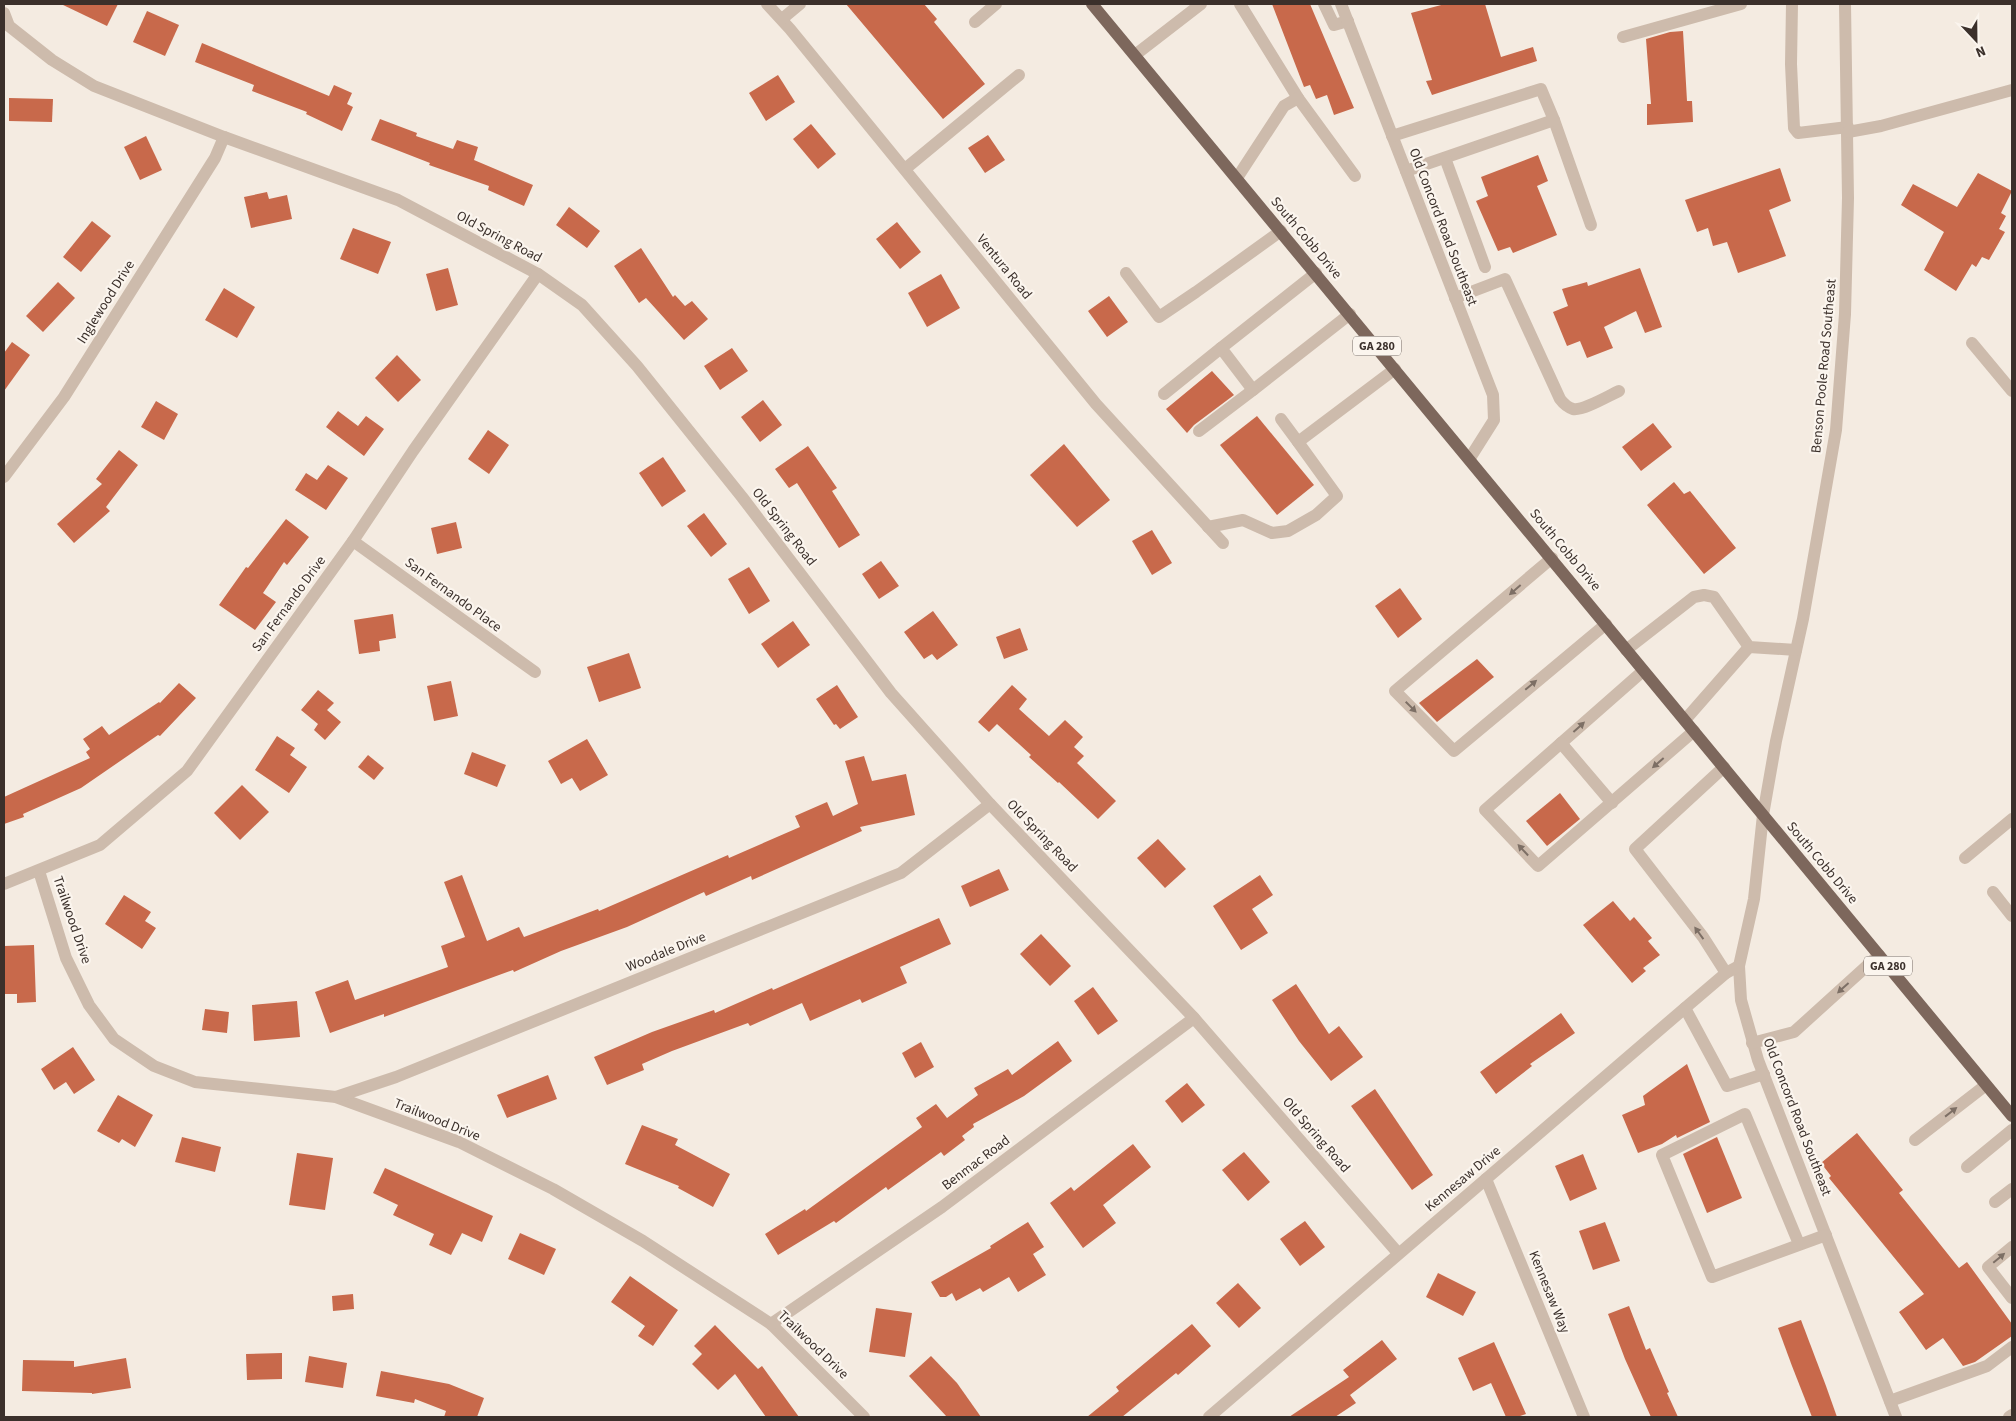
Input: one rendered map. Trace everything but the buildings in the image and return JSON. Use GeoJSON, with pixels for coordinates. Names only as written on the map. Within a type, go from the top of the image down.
{"type":"FeatureCollection","features":[{"type":"Feature","properties":{"kind":"main road","name":"South Cobb Drive"},"geometry":{"type":"LineString","coordinates":[[1092,4],[1470,458],[1643,671],[2012,1116]]}},
{"type":"Feature","properties":{"kind":"street","name":"Ventura Road"},"geometry":{"type":"LineString","coordinates":[[767,4],[782,19],[1096,404],[1223,543]]}},
{"type":"Feature","properties":{"kind":"street"},"geometry":{"type":"LineString","coordinates":[[782,19],[800,4]]}},
{"type":"Feature","properties":{"kind":"street"},"geometry":{"type":"LineString","coordinates":[[975,22],[996,4]]}},
{"type":"Feature","properties":{"kind":"street"},"geometry":{"type":"LineString","coordinates":[[1135,55],[1201,4]]}},
{"type":"Feature","properties":{"kind":"street"},"geometry":{"type":"LineString","coordinates":[[1240,4],[1298,98],[1355,176]]}},
{"type":"Feature","properties":{"kind":"street"},"geometry":{"type":"LineString","coordinates":[[1324,4],[1334,25],[1348,21]]}},
{"type":"Feature","properties":{"kind":"street","name":"Old Concord Road Southeast"},"geometry":{"type":"LineString","coordinates":[[1341,4],[1492,395],[1494,420],[1470,458]]}},
{"type":"Feature","properties":{"kind":"street"},"geometry":{"type":"LineString","coordinates":[[1623,37],[1741,4]]}},
{"type":"Feature","properties":{"kind":"street"},"geometry":{"type":"LineString","coordinates":[[1792,4],[1791,64],[1794,128],[1798,132],[1881,126],[2012,90]]}},
{"type":"Feature","properties":{"kind":"street","name":"Benson Poole Road Southeast"},"geometry":{"type":"LineString","coordinates":[[1764,815],[1776,742],[1821,521],[1836,430],[1845,314],[1848,129],[1845,4]]}},
{"type":"Feature","properties":{"kind":"street","name":"Old Spring Road"},"geometry":{"type":"LineString","coordinates":[[4,14],[7,29],[94,86],[398,200],[538,274],[582,305],[637,366],[742,497],[891,692],[990,804],[1194,1018],[1398,1253]]}},
{"type":"Feature","properties":{"kind":"street"},"geometry":{"type":"LineString","coordinates":[[904,169],[1019,75]]}},
{"type":"Feature","properties":{"kind":"street"},"geometry":{"type":"LineString","coordinates":[[1392,136],[1541,89],[1554,120],[1591,226]]}},
{"type":"Feature","properties":{"kind":"street"},"geometry":{"type":"LineString","coordinates":[[1237,178],[1284,106],[1298,98]]}},
{"type":"Feature","properties":{"kind":"street"},"geometry":{"type":"LineString","coordinates":[[1406,172],[1554,120]]}},
{"type":"Feature","properties":{"kind":"street","name":"Inglewood Drive"},"geometry":{"type":"LineString","coordinates":[[4,477],[64,397],[215,158],[224,136]]}},
{"type":"Feature","properties":{"kind":"street"},"geometry":{"type":"LineString","coordinates":[[1444,158],[1485,267]]}},
{"type":"Feature","properties":{"kind":"street"},"geometry":{"type":"LineString","coordinates":[[1126,273],[1159,317],[1281,231]]}},
{"type":"Feature","properties":{"kind":"street"},"geometry":{"type":"LineString","coordinates":[[1164,394],[1316,273]]}},
{"type":"Feature","properties":{"kind":"street","name":"San Fernando Drive"},"geometry":{"type":"LineString","coordinates":[[4,884],[100,845],[187,771],[353,541],[413,451],[538,274]]}},
{"type":"Feature","properties":{"kind":"street"},"geometry":{"type":"LineString","coordinates":[[1455,298],[1506,279],[1560,399],[1565,405],[1574,409],[1587,406],[1619,392]]}},
{"type":"Feature","properties":{"kind":"street"},"geometry":{"type":"LineString","coordinates":[[1199,431],[1350,314]]}},
{"type":"Feature","properties":{"kind":"street"},"geometry":{"type":"LineString","coordinates":[[1972,343],[2012,390]]}},
{"type":"Feature","properties":{"kind":"street"},"geometry":{"type":"LineString","coordinates":[[1221,348],[1253,390]]}},
{"type":"Feature","properties":{"kind":"street"},"geometry":{"type":"LineString","coordinates":[[1298,442],[1396,369]]}},
{"type":"Feature","properties":{"kind":"street"},"geometry":{"type":"LineString","coordinates":[[1208,527],[1243,520],[1272,533],[1288,531],[1316,515],[1337,496],[1281,420]]}},
{"type":"Feature","properties":{"kind":"street","name":"San Fernando Place"},"geometry":{"type":"LineString","coordinates":[[353,541],[535,672]]}},
{"type":"Feature","properties":{"kind":"street"},"geometry":{"type":"LineString","coordinates":[[1552,558],[1395,691],[1454,751],[1606,624]]}},
{"type":"Feature","properties":{"kind":"street"},"geometry":{"type":"LineString","coordinates":[[1626,650],[1694,597],[1704,595],[1714,597],[1749,647]]}},
{"type":"Feature","properties":{"kind":"street"},"geometry":{"type":"LineString","coordinates":[[1749,647],[1796,650]]}},
{"type":"Feature","properties":{"kind":"street"},"geometry":{"type":"LineString","coordinates":[[1685,720],[1749,647]]}},
{"type":"Feature","properties":{"kind":"street"},"geometry":{"type":"LineString","coordinates":[[1643,671],[1486,810],[1538,866],[1694,731]]}},
{"type":"Feature","properties":{"kind":"street"},"geometry":{"type":"LineString","coordinates":[[1561,743],[1612,803]]}},
{"type":"Feature","properties":{"kind":"street"},"geometry":{"type":"LineString","coordinates":[[1724,767],[1635,849],[1703,937],[1726,974]]}},
{"type":"Feature","properties":{"kind":"street","name":"Woodale Drive"},"geometry":{"type":"LineString","coordinates":[[336,1097],[396,1077],[901,873],[990,804]]}},
{"type":"Feature","properties":{"kind":"street","name":"Old Concord Road Southeast"},"geometry":{"type":"LineString","coordinates":[[1764,815],[1754,899],[1739,966],[1741,1000],[1752,1043],[1896,1417]]}},
{"type":"Feature","properties":{"kind":"street"},"geometry":{"type":"LineString","coordinates":[[1965,858],[2012,818]]}},
{"type":"Feature","properties":{"kind":"street","name":"Trailwood Drive"},"geometry":{"type":"LineString","coordinates":[[39,871],[66,958],[89,1005],[114,1039],[154,1066],[195,1082],[336,1097],[459,1142],[553,1189],[643,1240],[771,1324],[864,1417]]}},
{"type":"Feature","properties":{"kind":"street"},"geometry":{"type":"LineString","coordinates":[[1993,892],[2012,916]]}},
{"type":"Feature","properties":{"kind":"street"},"geometry":{"type":"LineString","coordinates":[[1752,1043],[1794,1032],[1879,955]]}},
{"type":"Feature","properties":{"kind":"street","name":"Kennesaw Drive"},"geometry":{"type":"LineString","coordinates":[[1209,1417],[1685,1008],[1726,974],[1739,966]]}},
{"type":"Feature","properties":{"kind":"street"},"geometry":{"type":"LineString","coordinates":[[1685,1008],[1727,1086],[1764,1074]]}},
{"type":"Feature","properties":{"kind":"street","name":"Benmac Road"},"geometry":{"type":"LineString","coordinates":[[771,1324],[942,1207],[1194,1018]]}},
{"type":"Feature","properties":{"kind":"street"},"geometry":{"type":"LineString","coordinates":[[1915,1140],[1986,1084]]}},
{"type":"Feature","properties":{"kind":"street"},"geometry":{"type":"LineString","coordinates":[[1799,1244],[1745,1114],[1662,1155],[1712,1276],[1826,1235]]}},
{"type":"Feature","properties":{"kind":"street"},"geometry":{"type":"LineString","coordinates":[[1967,1167],[2012,1130]]}},
{"type":"Feature","properties":{"kind":"street","name":"Kennesaw Way"},"geometry":{"type":"LineString","coordinates":[[1486,1179],[1584,1417]]}},
{"type":"Feature","properties":{"kind":"street"},"geometry":{"type":"LineString","coordinates":[[1995,1202],[2012,1189]]}},
{"type":"Feature","properties":{"kind":"street"},"geometry":{"type":"LineString","coordinates":[[2012,1247],[1988,1267],[2012,1298]]}},
{"type":"Feature","properties":{"kind":"street"},"geometry":{"type":"LineString","coordinates":[[1890,1401],[1987,1366],[2012,1347]]}}]}
